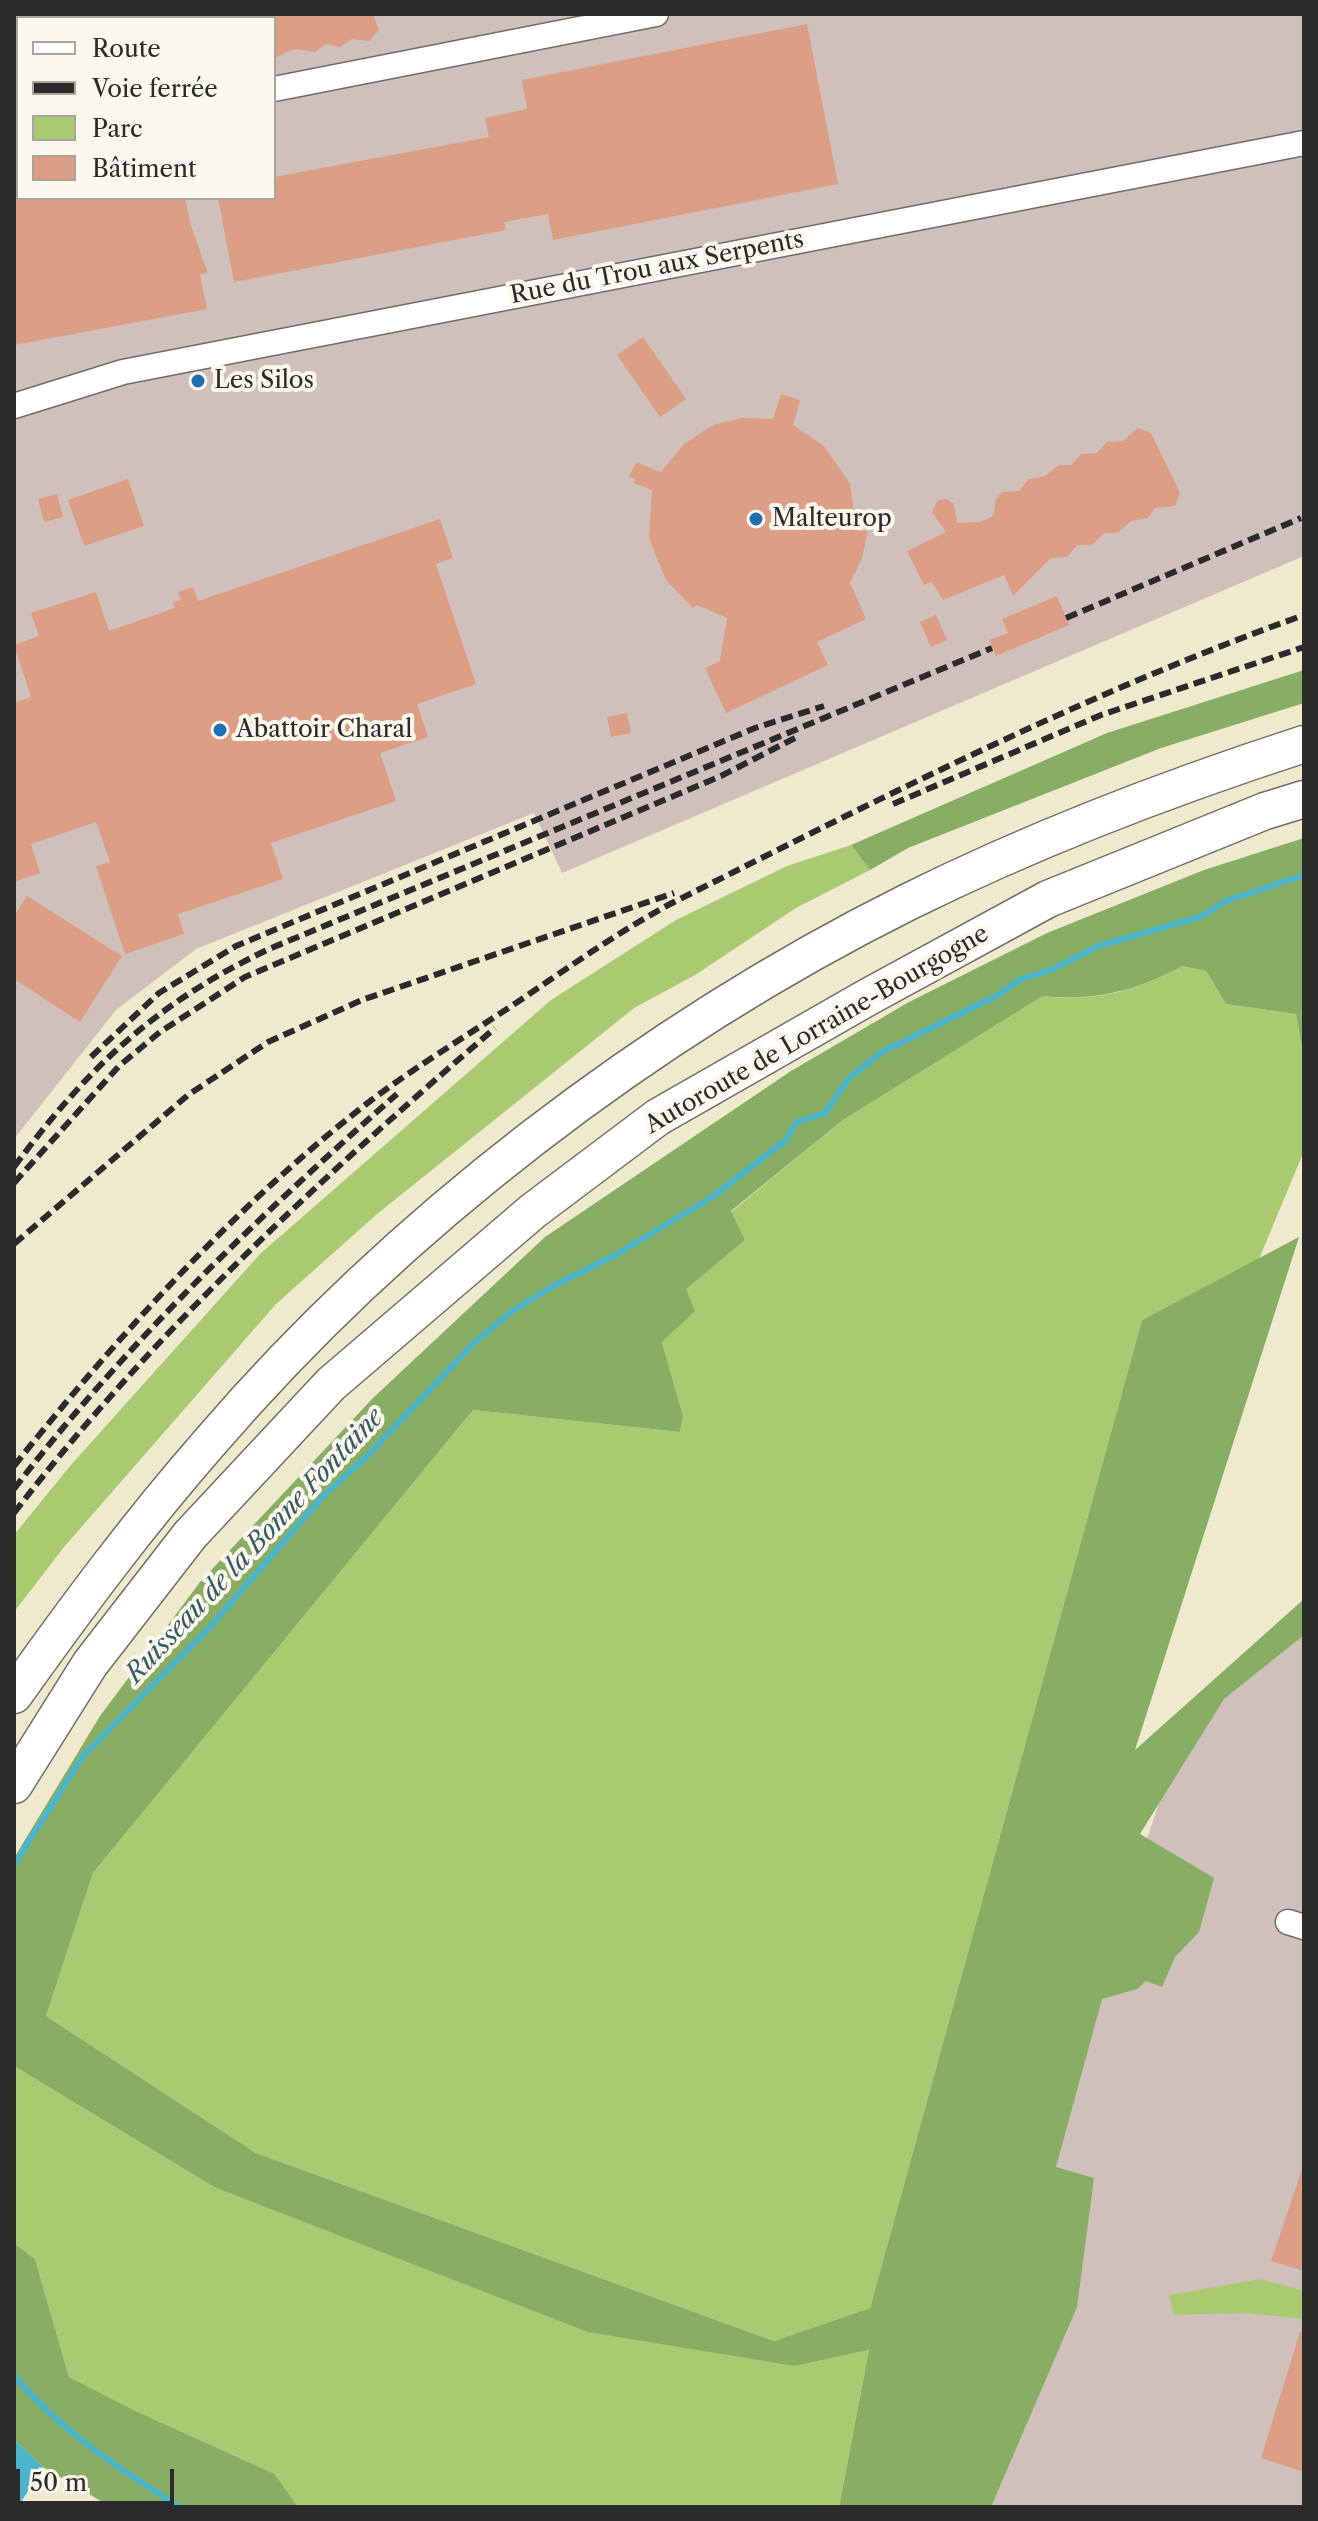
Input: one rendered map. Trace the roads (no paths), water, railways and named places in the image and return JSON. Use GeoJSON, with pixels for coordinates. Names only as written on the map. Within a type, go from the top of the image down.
{"type":"FeatureCollection","features":[{"type":"Feature","properties":{"kind":"highway"},"geometry":{"type":"LineString","coordinates":[[14,1695],[100,1573],[212,1439],[292,1354],[381,1267],[530,1142],[627,1071],[730,1004],[905,903],[1119,808],[1304,744]]}},
{"type":"Feature","properties":{"kind":"highway","name":"Autoroute de Lorraine-Bourgogne"},"geometry":{"type":"LineString","coordinates":[[14,1785],[90,1664],[190,1535],[331,1384],[533,1211],[658,1117],[1048,899],[1265,811],[1304,799]]}},
{"type":"Feature","properties":{"kind":"highway"},"geometry":{"type":"LineString","coordinates":[[14,1659],[47,1618],[100,1573]]}},
{"type":"Feature","properties":{"kind":"street"},"geometry":{"type":"LineString","coordinates":[[276,89],[656,14]]}},
{"type":"Feature","properties":{"kind":"street","name":"Rue du Trou aux Serpents"},"geometry":{"type":"LineString","coordinates":[[14,406],[123,372],[1304,143]]}},
{"type":"Feature","properties":{"kind":"water"},"geometry":{"type":"Polygon","coordinates":[[[14,2439],[43,2467],[18,2507],[14,2507],[14,2439]]]}},
{"type":"Feature","properties":{"kind":"waterway","name":"Ruisseau de la Bonne Fontaine"},"geometry":{"type":"LineString","coordinates":[[14,1865],[83,1756],[211,1626],[323,1496],[365,1458],[474,1343],[511,1312],[712,1197],[786,1140],[797,1122],[825,1113],[849,1078],[882,1052],[998,995],[1019,980],[1053,969],[1098,946],[1200,917],[1226,901],[1304,875]]}},
{"type":"Feature","properties":{"kind":"waterway"},"geometry":{"type":"LineString","coordinates":[[14,2376],[71,2432],[180,2507]]}},
{"type":"Feature","properties":{"kind":"railway"},"geometry":{"type":"LineString","coordinates":[[1066,618],[1301,518]]}},
{"type":"Feature","properties":{"kind":"railway"},"geometry":{"type":"LineString","coordinates":[[14,1466],[94,1369],[179,1275],[316,1145],[420,1065],[594,950],[674,902],[985,749],[1143,678],[1304,615]]}},
{"type":"Feature","properties":{"kind":"railway"},"geometry":{"type":"LineString","coordinates":[[893,804],[1101,715],[1304,647]]}},
{"type":"Feature","properties":{"kind":"railway"},"geometry":{"type":"LineString","coordinates":[[14,1167],[97,1068],[158,1015],[229,970],[269,949],[992,648]]}},
{"type":"Feature","properties":{"kind":"railway"},"geometry":{"type":"LineString","coordinates":[[91,1057],[159,993],[236,946],[755,728],[824,706]]}},
{"type":"Feature","properties":{"kind":"railway"},"geometry":{"type":"LineString","coordinates":[[14,1183],[119,1066],[160,1032],[245,977],[721,776],[795,738]]}},
{"type":"Feature","properties":{"kind":"railway"},"geometry":{"type":"LineString","coordinates":[[14,1244],[188,1095],[268,1042],[362,1000],[674,893]]}},
{"type":"Feature","properties":{"kind":"railway"},"geometry":{"type":"LineString","coordinates":[[14,1513],[124,1382],[242,1258],[366,1141],[495,1028]]}},
{"type":"Feature","properties":{"kind":"railway"},"geometry":{"type":"LineString","coordinates":[[14,1489],[102,1383],[196,1282],[397,1094]]}},
{"type":"Feature","properties":{"kind":"place","name":"Les Silos"},"geometry":{"type":"Point","coordinates":[198,381]}},
{"type":"Feature","properties":{"kind":"place","name":"Malteurop"},"geometry":{"type":"Point","coordinates":[756,519]}},
{"type":"Feature","properties":{"kind":"place","name":"Abattoir Charal"},"geometry":{"type":"Point","coordinates":[220,730]}}]}
